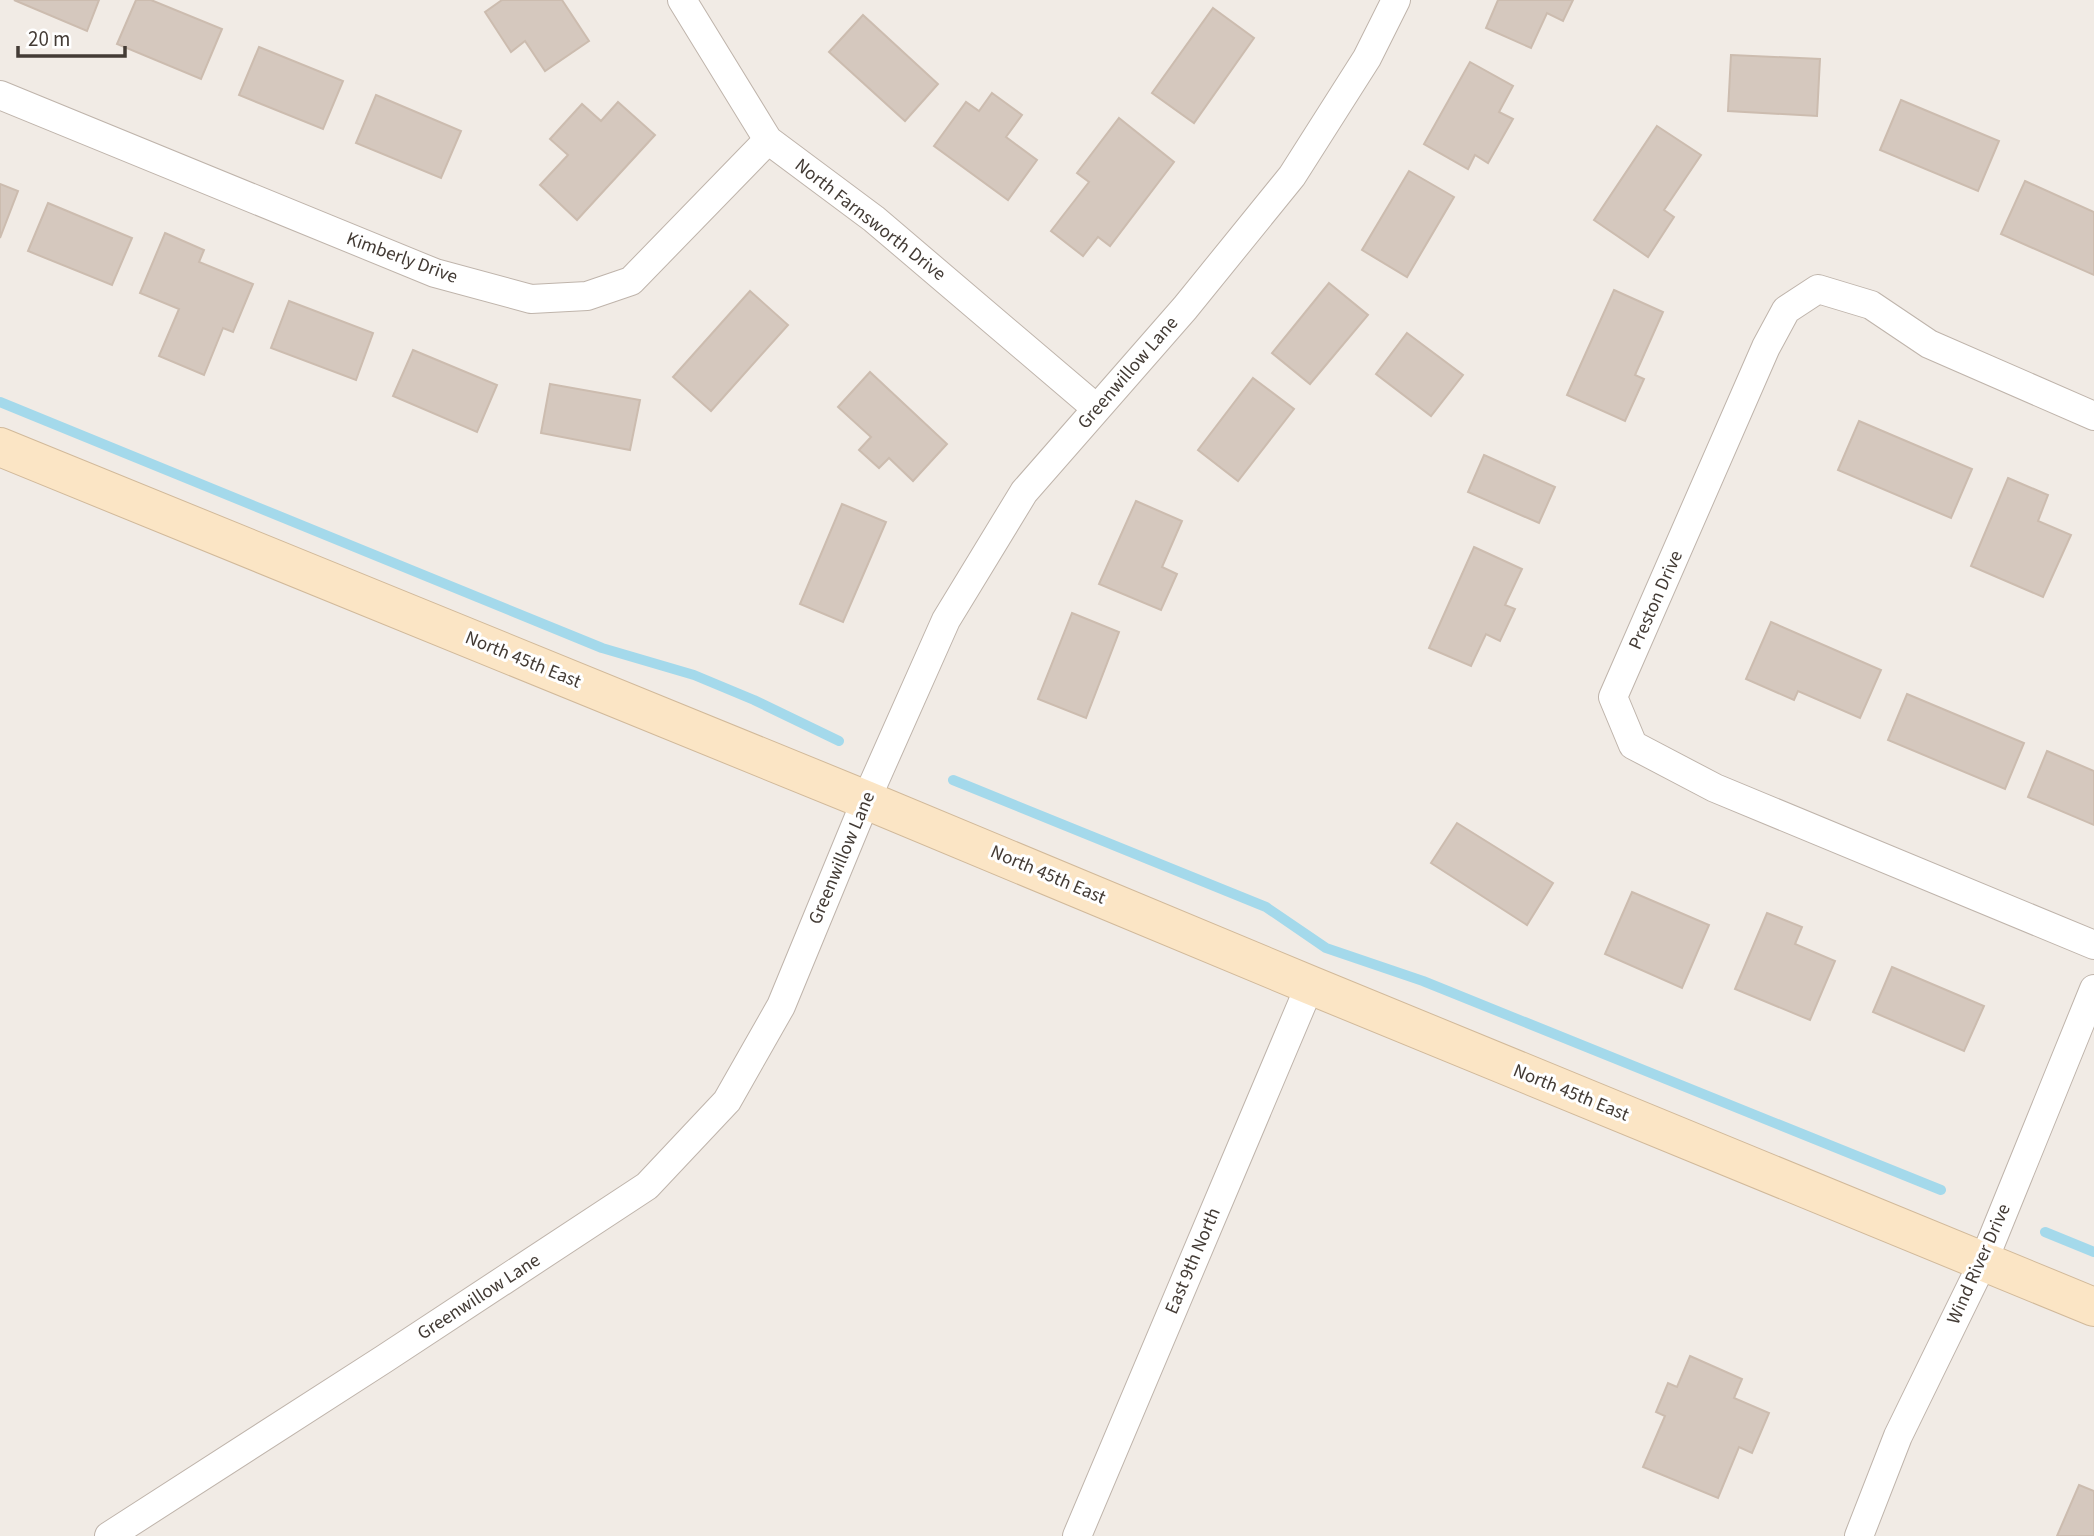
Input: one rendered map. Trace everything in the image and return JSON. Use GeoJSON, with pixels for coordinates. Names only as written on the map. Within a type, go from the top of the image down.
{"type":"FeatureCollection","features":[{"type":"Feature","properties":{"kind":"main road","name":"North 45th East"},"geometry":{"type":"LineString","coordinates":[[0,447],[866,800],[2094,1307]]}},
{"type":"Feature","properties":{"kind":"street","name":"North Farnsworth Drive"},"geometry":{"type":"LineString","coordinates":[[682,0],[768,140],[874,219],[1096,408]]}},
{"type":"Feature","properties":{"kind":"street","name":"Greenwillow Lane"},"geometry":{"type":"LineString","coordinates":[[109,1536],[647,1186],[727,1101],[781,1006],[866,800],[946,620],[1024,492],[1185,308],[1292,176],[1367,58],[1396,0]]}},
{"type":"Feature","properties":{"kind":"street","name":"Kimberly Drive"},"geometry":{"type":"LineString","coordinates":[[0,94],[435,274],[531,299],[587,296],[631,281],[768,140]]}},
{"type":"Feature","properties":{"kind":"street","name":"Preston Drive"},"geometry":{"type":"LineString","coordinates":[[2094,416],[1929,344],[1871,305],[1818,289],[1786,310],[1766,347],[1613,697],[1633,745],[1715,788],[2094,946]]}},
{"type":"Feature","properties":{"kind":"street","name":"East 9th North"},"geometry":{"type":"LineString","coordinates":[[1077,1536],[1310,985]]}},
{"type":"Feature","properties":{"kind":"street","name":"Wind River Drive"},"geometry":{"type":"LineString","coordinates":[[1858,1536],[1898,1436],[1983,1262],[2094,989]]}},
{"type":"Feature","properties":{"kind":"building"},"geometry":{"type":"Polygon","coordinates":[[[14,0],[99,0],[87,31],[14,0]]]}},
{"type":"Feature","properties":{"kind":"building"},"geometry":{"type":"Polygon","coordinates":[[[136,0],[151,0],[222,29],[201,79],[117,44],[136,0]]]}},
{"type":"Feature","properties":{"kind":"building"},"geometry":{"type":"Polygon","coordinates":[[[502,0],[562,0],[589,41],[545,71],[525,41],[511,52],[485,12],[502,0]]]}},
{"type":"Feature","properties":{"kind":"building"},"geometry":{"type":"Polygon","coordinates":[[[1498,0],[1573,0],[1563,21],[1547,13],[1531,48],[1486,28],[1498,0]]]}},
{"type":"Feature","properties":{"kind":"building"},"geometry":{"type":"Polygon","coordinates":[[[1213,8],[1254,38],[1194,123],[1152,93],[1213,8]]]}},
{"type":"Feature","properties":{"kind":"building"},"geometry":{"type":"Polygon","coordinates":[[[863,15],[938,84],[905,121],[829,52],[863,15]]]}},
{"type":"Feature","properties":{"kind":"building"},"geometry":{"type":"Polygon","coordinates":[[[259,47],[343,81],[323,129],[239,95],[259,47]]]}},
{"type":"Feature","properties":{"kind":"building"},"geometry":{"type":"Polygon","coordinates":[[[1731,55],[1820,59],[1817,116],[1728,111],[1731,55]]]}},
{"type":"Feature","properties":{"kind":"building"},"geometry":{"type":"Polygon","coordinates":[[[1470,62],[1513,86],[1499,112],[1513,119],[1488,163],[1475,155],[1468,169],[1424,144],[1470,62]]]}},
{"type":"Feature","properties":{"kind":"building"},"geometry":{"type":"Polygon","coordinates":[[[992,93],[1022,115],[1006,137],[1037,160],[1008,200],[934,146],[966,102],[979,111],[992,93]]]}},
{"type":"Feature","properties":{"kind":"building"},"geometry":{"type":"Polygon","coordinates":[[[376,95],[461,131],[441,178],[356,143],[376,95]]]}},
{"type":"Feature","properties":{"kind":"building"},"geometry":{"type":"Polygon","coordinates":[[[1901,100],[1999,141],[1978,191],[1880,150],[1901,100]]]}},
{"type":"Feature","properties":{"kind":"building"},"geometry":{"type":"Polygon","coordinates":[[[618,102],[655,135],[577,220],[540,185],[568,155],[550,139],[582,104],[601,121],[618,102]]]}},
{"type":"Feature","properties":{"kind":"building"},"geometry":{"type":"Polygon","coordinates":[[[1119,118],[1174,162],[1110,246],[1098,237],[1083,256],[1051,231],[1089,182],[1077,173],[1119,118]]]}},
{"type":"Feature","properties":{"kind":"building"},"geometry":{"type":"Polygon","coordinates":[[[1657,126],[1701,155],[1664,210],[1674,217],[1648,257],[1594,220],[1657,126]]]}},
{"type":"Feature","properties":{"kind":"building"},"geometry":{"type":"Polygon","coordinates":[[[1409,171],[1454,197],[1407,277],[1362,250],[1409,171]]]}},
{"type":"Feature","properties":{"kind":"building"},"geometry":{"type":"Polygon","coordinates":[[[2025,181],[2094,212],[2094,275],[2001,234],[2025,181]]]}},
{"type":"Feature","properties":{"kind":"building"},"geometry":{"type":"Polygon","coordinates":[[[0,184],[18,191],[0,238],[0,184]]]}},
{"type":"Feature","properties":{"kind":"building"},"geometry":{"type":"Polygon","coordinates":[[[48,203],[132,238],[112,285],[28,251],[48,203]]]}},
{"type":"Feature","properties":{"kind":"building"},"geometry":{"type":"Polygon","coordinates":[[[165,233],[204,250],[199,262],[253,284],[233,332],[223,328],[204,375],[159,356],[179,309],[140,293],[165,233]]]}},
{"type":"Feature","properties":{"kind":"building"},"geometry":{"type":"Polygon","coordinates":[[[1329,283],[1368,315],[1310,384],[1272,353],[1329,283]]]}},
{"type":"Feature","properties":{"kind":"building"},"geometry":{"type":"Polygon","coordinates":[[[1614,290],[1663,312],[1635,375],[1644,379],[1625,421],[1567,395],[1614,290]]]}},
{"type":"Feature","properties":{"kind":"building"},"geometry":{"type":"Polygon","coordinates":[[[750,291],[788,325],[711,411],[673,377],[750,291]]]}},
{"type":"Feature","properties":{"kind":"building"},"geometry":{"type":"Polygon","coordinates":[[[289,301],[373,333],[356,380],[271,348],[289,301]]]}},
{"type":"Feature","properties":{"kind":"building"},"geometry":{"type":"Polygon","coordinates":[[[1407,333],[1463,375],[1431,416],[1376,374],[1407,333]]]}},
{"type":"Feature","properties":{"kind":"building"},"geometry":{"type":"Polygon","coordinates":[[[413,350],[497,385],[477,432],[393,396],[413,350]]]}},
{"type":"Feature","properties":{"kind":"building"},"geometry":{"type":"Polygon","coordinates":[[[870,372],[947,444],[913,481],[889,458],[879,468],[859,450],[871,437],[838,407],[870,372]]]}},
{"type":"Feature","properties":{"kind":"building"},"geometry":{"type":"Polygon","coordinates":[[[1253,378],[1294,409],[1238,481],[1198,450],[1253,378]]]}},
{"type":"Feature","properties":{"kind":"building"},"geometry":{"type":"Polygon","coordinates":[[[550,384],[640,400],[630,450],[541,433],[550,384]]]}},
{"type":"Feature","properties":{"kind":"building"},"geometry":{"type":"Polygon","coordinates":[[[1859,421],[1972,469],[1951,518],[1838,470],[1859,421]]]}},
{"type":"Feature","properties":{"kind":"building"},"geometry":{"type":"Polygon","coordinates":[[[1484,455],[1555,487],[1539,523],[1468,492],[1484,455]]]}},
{"type":"Feature","properties":{"kind":"building"},"geometry":{"type":"Polygon","coordinates":[[[2008,478],[2048,495],[2038,521],[2071,535],[2043,597],[1971,566],[2008,478]]]}},
{"type":"Feature","properties":{"kind":"building"},"geometry":{"type":"Polygon","coordinates":[[[1136,501],[1182,521],[1162,567],[1177,574],[1161,610],[1099,584],[1136,501]]]}},
{"type":"Feature","properties":{"kind":"building"},"geometry":{"type":"Polygon","coordinates":[[[842,504],[886,522],[843,622],[800,604],[842,504]]]}},
{"type":"Feature","properties":{"kind":"building"},"geometry":{"type":"Polygon","coordinates":[[[1474,547],[1522,569],[1505,605],[1515,609],[1500,641],[1486,634],[1471,666],[1429,648],[1474,547]]]}},
{"type":"Feature","properties":{"kind":"building"},"geometry":{"type":"Polygon","coordinates":[[[1072,613],[1119,632],[1086,718],[1038,699],[1072,613]]]}},
{"type":"Feature","properties":{"kind":"building"},"geometry":{"type":"Polygon","coordinates":[[[1771,622],[1881,670],[1860,718],[1798,691],[1794,700],[1746,679],[1771,622]]]}},
{"type":"Feature","properties":{"kind":"building"},"geometry":{"type":"Polygon","coordinates":[[[1907,694],[2024,743],[2005,789],[1888,740],[1907,694]]]}},
{"type":"Feature","properties":{"kind":"building"},"geometry":{"type":"Polygon","coordinates":[[[2047,751],[2094,771],[2094,825],[2028,797],[2047,751]]]}},
{"type":"Feature","properties":{"kind":"building"},"geometry":{"type":"Polygon","coordinates":[[[1457,823],[1553,883],[1527,925],[1431,863],[1457,823]]]}},
{"type":"Feature","properties":{"kind":"building"},"geometry":{"type":"Polygon","coordinates":[[[1632,892],[1709,925],[1682,988],[1605,954],[1632,892]]]}},
{"type":"Feature","properties":{"kind":"building"},"geometry":{"type":"Polygon","coordinates":[[[1767,913],[1802,927],[1795,944],[1835,961],[1810,1020],[1735,989],[1767,913]]]}},
{"type":"Feature","properties":{"kind":"building"},"geometry":{"type":"Polygon","coordinates":[[[1892,967],[1984,1006],[1964,1051],[1873,1012],[1892,967]]]}},
{"type":"Feature","properties":{"kind":"building"},"geometry":{"type":"Polygon","coordinates":[[[1690,1356],[1742,1379],[1734,1398],[1769,1413],[1752,1453],[1739,1447],[1718,1498],[1643,1467],[1665,1416],[1656,1412],[1668,1383],[1677,1387],[1690,1356]]]}},
{"type":"Feature","properties":{"kind":"building"},"geometry":{"type":"Polygon","coordinates":[[[2079,1485],[2094,1491],[2094,1536],[2057,1536],[2079,1485]]]}},
{"type":"Feature","properties":{"kind":"waterway"},"geometry":{"type":"LineString","coordinates":[[0,402],[602,648],[694,675],[754,700],[839,741]]}},
{"type":"Feature","properties":{"kind":"waterway"},"geometry":{"type":"LineString","coordinates":[[953,780],[1266,907],[1326,948],[1423,981],[1941,1190]]}},
{"type":"Feature","properties":{"kind":"waterway"},"geometry":{"type":"LineString","coordinates":[[2045,1232],[2094,1252]]}}]}
